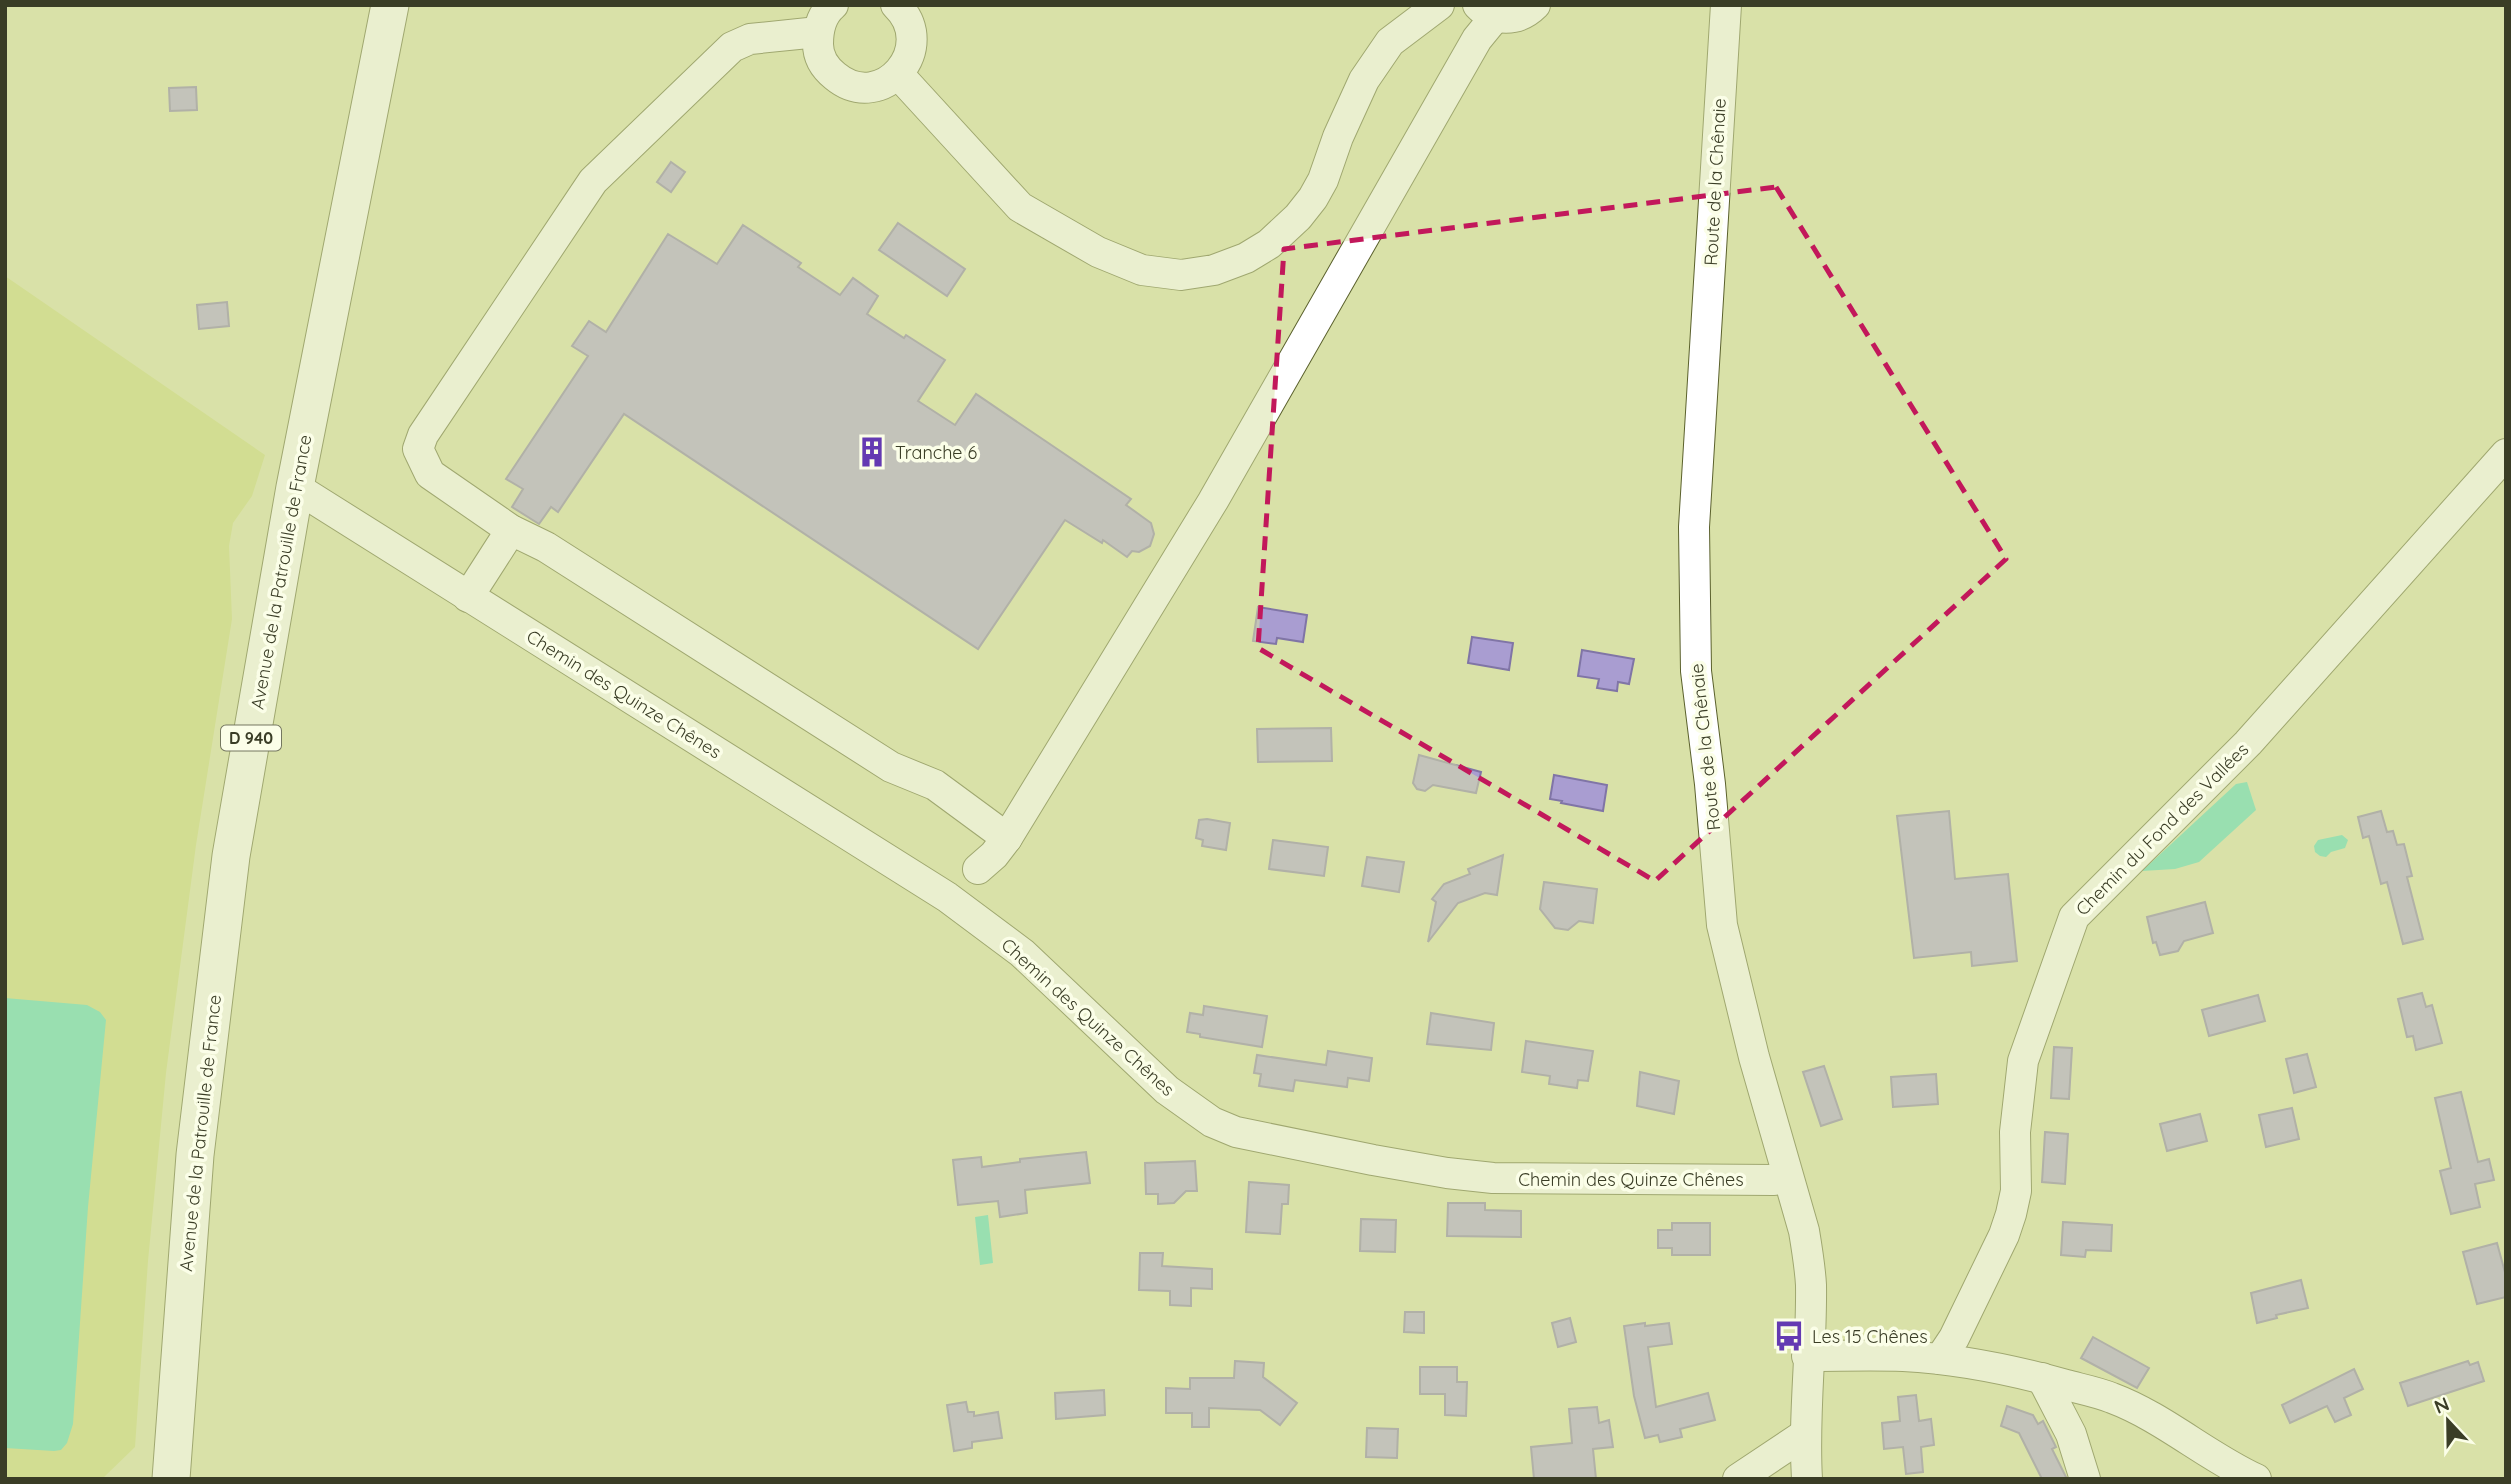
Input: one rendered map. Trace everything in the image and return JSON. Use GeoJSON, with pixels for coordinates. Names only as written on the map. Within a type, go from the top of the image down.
{"type":"FeatureCollection","features":[{"type":"Feature","properties":{"kind":"main road","name":"Avenue de la Patrouille de France"},"geometry":{"type":"LineString","coordinates":[[171,1479],[195,1155],[231,856],[295,487],[390,5]]}},
{"type":"Feature","properties":{"kind":"street"},"geometry":{"type":"LineString","coordinates":[[833,5],[821,22],[818,52],[827,69],[843,83],[863,88],[889,81],[907,61],[912,48],[910,28],[897,5]]}},
{"type":"Feature","properties":{"kind":"street"},"geometry":{"type":"LineString","coordinates":[[898,74],[1020,207],[1098,252],[1142,270],[1181,275],[1214,270],[1245,258],[1269,244],[1298,217],[1323,180],[1338,137],[1364,80],[1390,42],[1439,5]]}},
{"type":"Feature","properties":{"kind":"street"},"geometry":{"type":"LineString","coordinates":[[978,869],[994,855],[1007,838],[1213,501],[1477,39],[1486,11],[1518,16],[1535,5]]}},
{"type":"Feature","properties":{"kind":"street","name":"Route de la Chênaie"},"geometry":{"type":"LineString","coordinates":[[1726,5],[1694,527],[1696,671],[1710,784],[1722,925],[1750,1045],[1804,1231],[1811,1284],[1804,1435],[1807,1479]]}},
{"type":"Feature","properties":{"kind":"street"},"geometry":{"type":"LineString","coordinates":[[818,33],[750,39],[732,47],[593,181],[423,435],[418,449],[430,474],[511,530],[546,547],[891,767],[934,785],[1007,838]]}},
{"type":"Feature","properties":{"kind":"street","name":"Chemin du Fond des Vallées"},"geometry":{"type":"LineString","coordinates":[[1940,1359],[1954,1338],[2004,1236],[2011,1214],[2016,1191],[2015,1132],[2023,1061],[2074,917],[2248,743],[2506,454]]}},
{"type":"Feature","properties":{"kind":"street","name":"Chemin des Quinze Chênes"},"geometry":{"type":"LineString","coordinates":[[295,487],[947,897],[1022,953],[1167,1090],[1212,1122],[1237,1132],[1458,1175],[1493,1178],[1746,1180],[1774,1180],[1787,1175]]}},
{"type":"Feature","properties":{"kind":"street"},"geometry":{"type":"LineString","coordinates":[[468,597],[511,530]]}},
{"type":"Feature","properties":{"kind":"street"},"geometry":{"type":"LineString","coordinates":[[1807,1356],[1901,1356],[1940,1359],[1990,1366],[2042,1378],[2113,1398],[2256,1479]]}},
{"type":"Feature","properties":{"kind":"street"},"geometry":{"type":"LineString","coordinates":[[2042,1378],[2071,1434],[2085,1479]]}},
{"type":"Feature","properties":{"kind":"street"},"geometry":{"type":"LineString","coordinates":[[1738,1479],[1804,1435]]}},
{"type":"Feature","properties":{"kind":"highlighted area"},"geometry":{"type":"Polygon","coordinates":[[[1776,187],[2006,559],[1655,881],[1258,648],[1284,249],[1776,187]]]}},
{"type":"Feature","properties":{"kind":"green space"},"geometry":{"type":"Polygon","coordinates":[[[5,276],[265,455],[252,496],[233,523],[229,546],[232,619],[196,845],[166,1073],[148,1261],[135,1447],[102,1479],[5,1479],[5,276]]]}},
{"type":"Feature","properties":{"kind":"water"},"geometry":{"type":"Polygon","coordinates":[[[2247,782],[2256,810],[2199,862],[2175,869],[2142,871],[2236,784],[2247,782]]]}},
{"type":"Feature","properties":{"kind":"water"},"geometry":{"type":"Polygon","coordinates":[[[2342,835],[2348,840],[2345,848],[2331,852],[2326,857],[2315,852],[2314,846],[2318,840],[2342,835]]]}},
{"type":"Feature","properties":{"kind":"water"},"geometry":{"type":"Polygon","coordinates":[[[5,998],[87,1005],[100,1012],[106,1020],[88,1207],[73,1424],[67,1443],[61,1450],[54,1451],[5,1448],[5,998]]]}},
{"type":"Feature","properties":{"kind":"water"},"geometry":{"type":"Polygon","coordinates":[[[988,1215],[993,1263],[980,1265],[975,1217],[988,1215]]]}},
{"type":"Feature","properties":{"kind":"building"},"geometry":{"type":"Polygon","coordinates":[[[196,87],[197,110],[170,111],[169,88],[196,87]]]}},
{"type":"Feature","properties":{"kind":"building"},"geometry":{"type":"Polygon","coordinates":[[[671,162],[685,172],[671,192],[657,182],[671,162]]]}},
{"type":"Feature","properties":{"kind":"building"},"geometry":{"type":"Polygon","coordinates":[[[898,223],[965,269],[947,296],[879,250],[898,223]]]}},
{"type":"Feature","properties":{"kind":"building","name":"Tranche 6"},"geometry":{"type":"Polygon","coordinates":[[[743,225],[801,263],[798,267],[840,295],[853,278],[878,296],[867,314],[945,360],[918,401],[955,425],[976,394],[1131,499],[1126,505],[1151,523],[1154,534],[1150,546],[1139,552],[1132,551],[1127,557],[1103,540],[1102,543],[1065,520],[978,649],[624,414],[558,512],[551,507],[539,524],[512,507],[523,489],[506,479],[588,356],[572,346],[589,321],[606,332],[668,234],[717,264],[743,225]]]}},
{"type":"Feature","properties":{"kind":"building"},"geometry":{"type":"Polygon","coordinates":[[[227,302],[229,326],[199,329],[197,305],[227,302]]]}},
{"type":"Feature","properties":{"kind":"building"},"geometry":{"type":"Polygon","coordinates":[[[1258,607],[1307,615],[1303,642],[1277,638],[1276,644],[1253,641],[1258,607]]]}},
{"type":"Feature","properties":{"kind":"building"},"geometry":{"type":"Polygon","coordinates":[[[1472,637],[1513,643],[1509,670],[1468,663],[1472,637]]]}},
{"type":"Feature","properties":{"kind":"building"},"geometry":{"type":"Polygon","coordinates":[[[1582,650],[1634,659],[1629,684],[1618,682],[1617,691],[1597,688],[1599,679],[1578,676],[1582,650]]]}},
{"type":"Feature","properties":{"kind":"building"},"geometry":{"type":"Polygon","coordinates":[[[1331,728],[1332,761],[1258,762],[1257,729],[1331,728]]]}},
{"type":"Feature","properties":{"kind":"building"},"geometry":{"type":"Polygon","coordinates":[[[1419,755],[1481,772],[1476,793],[1433,785],[1425,791],[1417,789],[1413,783],[1419,755]]]}},
{"type":"Feature","properties":{"kind":"building"},"geometry":{"type":"Polygon","coordinates":[[[1554,775],[1607,785],[1603,811],[1550,799],[1554,775]]]}},
{"type":"Feature","properties":{"kind":"building"},"geometry":{"type":"Polygon","coordinates":[[[1949,811],[1955,879],[2008,874],[2017,961],[1972,966],[1971,952],[1914,958],[1897,816],[1949,811]]]}},
{"type":"Feature","properties":{"kind":"building"},"geometry":{"type":"Polygon","coordinates":[[[2381,811],[2387,832],[2393,831],[2397,845],[2404,844],[2412,876],[2407,877],[2423,939],[2403,944],[2387,882],[2381,884],[2369,836],[2363,838],[2358,817],[2381,811]]]}},
{"type":"Feature","properties":{"kind":"building"},"geometry":{"type":"Polygon","coordinates":[[[1199,820],[1230,823],[1226,850],[1202,846],[1203,840],[1196,838],[1199,820]]]}},
{"type":"Feature","properties":{"kind":"building"},"geometry":{"type":"Polygon","coordinates":[[[1273,840],[1328,847],[1324,876],[1269,869],[1273,840]]]}},
{"type":"Feature","properties":{"kind":"building"},"geometry":{"type":"Polygon","coordinates":[[[1503,855],[1497,895],[1485,893],[1458,903],[1428,942],[1436,902],[1432,899],[1444,884],[1470,874],[1468,869],[1503,855]]]}},
{"type":"Feature","properties":{"kind":"building"},"geometry":{"type":"Polygon","coordinates":[[[1367,857],[1404,862],[1399,892],[1362,886],[1367,857]]]}},
{"type":"Feature","properties":{"kind":"building"},"geometry":{"type":"Polygon","coordinates":[[[1544,882],[1597,889],[1593,923],[1579,921],[1568,930],[1555,928],[1540,909],[1544,882]]]}},
{"type":"Feature","properties":{"kind":"building"},"geometry":{"type":"Polygon","coordinates":[[[2205,902],[2213,933],[2184,941],[2178,951],[2160,955],[2156,942],[2153,943],[2147,917],[2205,902]]]}},
{"type":"Feature","properties":{"kind":"building"},"geometry":{"type":"Polygon","coordinates":[[[2422,993],[2426,1007],[2432,1005],[2442,1043],[2416,1050],[2413,1036],[2407,1037],[2398,999],[2422,993]]]}},
{"type":"Feature","properties":{"kind":"building"},"geometry":{"type":"Polygon","coordinates":[[[2258,995],[2265,1021],[2209,1036],[2202,1010],[2258,995]]]}},
{"type":"Feature","properties":{"kind":"building"},"geometry":{"type":"Polygon","coordinates":[[[1204,1006],[1267,1016],[1262,1047],[1200,1037],[1200,1034],[1187,1032],[1190,1013],[1203,1015],[1204,1006]]]}},
{"type":"Feature","properties":{"kind":"building"},"geometry":{"type":"Polygon","coordinates":[[[1431,1013],[1494,1023],[1491,1050],[1427,1044],[1431,1013]]]}},
{"type":"Feature","properties":{"kind":"building"},"geometry":{"type":"Polygon","coordinates":[[[1526,1041],[1593,1051],[1588,1081],[1578,1080],[1577,1088],[1549,1084],[1550,1076],[1522,1072],[1526,1041]]]}},
{"type":"Feature","properties":{"kind":"building"},"geometry":{"type":"Polygon","coordinates":[[[2054,1047],[2072,1048],[2069,1099],[2051,1098],[2054,1047]]]}},
{"type":"Feature","properties":{"kind":"building"},"geometry":{"type":"Polygon","coordinates":[[[1328,1051],[1372,1058],[1369,1081],[1348,1078],[1347,1087],[1295,1080],[1293,1091],[1259,1086],[1261,1074],[1254,1073],[1257,1055],[1326,1065],[1328,1051]]]}},
{"type":"Feature","properties":{"kind":"building"},"geometry":{"type":"Polygon","coordinates":[[[2307,1054],[2316,1087],[2294,1093],[2286,1059],[2307,1054]]]}},
{"type":"Feature","properties":{"kind":"building"},"geometry":{"type":"Polygon","coordinates":[[[1824,1066],[1842,1119],[1821,1126],[1803,1072],[1824,1066]]]}},
{"type":"Feature","properties":{"kind":"building"},"geometry":{"type":"Polygon","coordinates":[[[1640,1072],[1679,1081],[1674,1114],[1637,1106],[1640,1072]]]}},
{"type":"Feature","properties":{"kind":"building"},"geometry":{"type":"Polygon","coordinates":[[[1936,1074],[1938,1104],[1893,1107],[1891,1077],[1936,1074]]]}},
{"type":"Feature","properties":{"kind":"building"},"geometry":{"type":"Polygon","coordinates":[[[2461,1092],[2478,1162],[2489,1159],[2494,1180],[2475,1184],[2480,1207],[2451,1214],[2440,1171],[2451,1168],[2435,1098],[2461,1092]]]}},
{"type":"Feature","properties":{"kind":"building"},"geometry":{"type":"Polygon","coordinates":[[[2292,1108],[2299,1139],[2266,1147],[2259,1115],[2292,1108]]]}},
{"type":"Feature","properties":{"kind":"building"},"geometry":{"type":"Polygon","coordinates":[[[2200,1114],[2207,1141],[2167,1151],[2160,1124],[2200,1114]]]}},
{"type":"Feature","properties":{"kind":"building"},"geometry":{"type":"Polygon","coordinates":[[[2045,1132],[2068,1134],[2065,1184],[2042,1182],[2045,1132]]]}},
{"type":"Feature","properties":{"kind":"building"},"geometry":{"type":"Polygon","coordinates":[[[1086,1152],[1090,1183],[1025,1190],[1027,1213],[1000,1217],[998,1201],[958,1205],[953,1160],[981,1157],[982,1167],[1020,1162],[1020,1159],[1086,1152]]]}},
{"type":"Feature","properties":{"kind":"building"},"geometry":{"type":"Polygon","coordinates":[[[1195,1161],[1197,1191],[1186,1191],[1174,1203],[1158,1204],[1158,1194],[1146,1194],[1145,1163],[1195,1161]]]}},
{"type":"Feature","properties":{"kind":"building"},"geometry":{"type":"Polygon","coordinates":[[[1249,1182],[1289,1185],[1288,1204],[1282,1204],[1280,1234],[1246,1232],[1249,1182]]]}},
{"type":"Feature","properties":{"kind":"building"},"geometry":{"type":"Polygon","coordinates":[[[1448,1203],[1485,1203],[1485,1210],[1521,1211],[1521,1237],[1447,1236],[1448,1203]]]}},
{"type":"Feature","properties":{"kind":"building"},"geometry":{"type":"Polygon","coordinates":[[[1361,1219],[1396,1220],[1395,1252],[1360,1251],[1361,1219]]]}},
{"type":"Feature","properties":{"kind":"building"},"geometry":{"type":"Polygon","coordinates":[[[2063,1222],[2112,1225],[2111,1251],[2086,1250],[2085,1257],[2061,1255],[2063,1222]]]}},
{"type":"Feature","properties":{"kind":"building"},"geometry":{"type":"Polygon","coordinates":[[[1672,1223],[1710,1223],[1710,1255],[1672,1255],[1672,1248],[1658,1248],[1658,1230],[1672,1230],[1672,1223]]]}},
{"type":"Feature","properties":{"kind":"building"},"geometry":{"type":"Polygon","coordinates":[[[2497,1243],[2506,1276],[2506,1297],[2477,1304],[2463,1252],[2497,1243]]]}},
{"type":"Feature","properties":{"kind":"building"},"geometry":{"type":"Polygon","coordinates":[[[1140,1253],[1163,1253],[1162,1266],[1212,1269],[1212,1289],[1191,1288],[1191,1306],[1170,1305],[1170,1291],[1139,1290],[1140,1253]]]}},
{"type":"Feature","properties":{"kind":"building"},"geometry":{"type":"Polygon","coordinates":[[[2301,1280],[2308,1308],[2276,1315],[2277,1318],[2257,1323],[2251,1293],[2301,1280]]]}},
{"type":"Feature","properties":{"kind":"building"},"geometry":{"type":"Polygon","coordinates":[[[1405,1312],[1424,1312],[1424,1333],[1404,1332],[1405,1312]]]}},
{"type":"Feature","properties":{"kind":"building"},"geometry":{"type":"Polygon","coordinates":[[[1570,1318],[1576,1342],[1558,1347],[1552,1323],[1570,1318]]]}},
{"type":"Feature","properties":{"kind":"building"},"geometry":{"type":"Polygon","coordinates":[[[1645,1323],[1645,1326],[1669,1323],[1672,1344],[1648,1347],[1656,1407],[1708,1393],[1715,1420],[1680,1429],[1682,1437],[1660,1442],[1658,1435],[1645,1438],[1634,1396],[1624,1326],[1645,1323]]]}},
{"type":"Feature","properties":{"kind":"building"},"geometry":{"type":"Polygon","coordinates":[[[2093,1337],[2149,1368],[2137,1388],[2081,1358],[2093,1337]]]}},
{"type":"Feature","properties":{"kind":"building"},"geometry":{"type":"Polygon","coordinates":[[[1235,1361],[1264,1363],[1263,1377],[1297,1403],[1280,1425],[1260,1410],[1209,1408],[1209,1427],[1192,1427],[1192,1413],[1166,1413],[1166,1388],[1190,1389],[1190,1378],[1234,1378],[1235,1361]]]}},
{"type":"Feature","properties":{"kind":"building"},"geometry":{"type":"Polygon","coordinates":[[[2468,1361],[2470,1365],[2478,1362],[2484,1381],[2408,1406],[2400,1383],[2468,1361]]]}},
{"type":"Feature","properties":{"kind":"building"},"geometry":{"type":"Polygon","coordinates":[[[1420,1367],[1457,1367],[1457,1382],[1467,1382],[1466,1416],[1445,1415],[1445,1394],[1420,1394],[1420,1367]]]}},
{"type":"Feature","properties":{"kind":"building"},"geometry":{"type":"Polygon","coordinates":[[[2354,1369],[2363,1389],[2344,1398],[2351,1415],[2335,1422],[2327,1406],[2290,1423],[2282,1405],[2354,1369]]]}},
{"type":"Feature","properties":{"kind":"building"},"geometry":{"type":"Polygon","coordinates":[[[1104,1390],[1105,1415],[1056,1419],[1055,1393],[1104,1390]]]}},
{"type":"Feature","properties":{"kind":"building"},"geometry":{"type":"Polygon","coordinates":[[[1916,1395],[1919,1421],[1931,1419],[1934,1445],[1921,1447],[1923,1472],[1906,1474],[1903,1447],[1884,1449],[1882,1423],[1900,1421],[1898,1397],[1916,1395]]]}},
{"type":"Feature","properties":{"kind":"building"},"geometry":{"type":"Polygon","coordinates":[[[966,1402],[968,1412],[974,1412],[974,1416],[998,1412],[1002,1438],[972,1442],[972,1448],[954,1451],[947,1405],[966,1402]]]}},
{"type":"Feature","properties":{"kind":"building"},"geometry":{"type":"Polygon","coordinates":[[[2007,1406],[2033,1415],[2038,1424],[2043,1421],[2056,1447],[2052,1449],[2067,1479],[2042,1479],[2019,1433],[2001,1426],[2007,1406]]]}},
{"type":"Feature","properties":{"kind":"building"},"geometry":{"type":"Polygon","coordinates":[[[1597,1407],[1599,1423],[1609,1420],[1613,1447],[1593,1449],[1596,1479],[1534,1479],[1531,1447],[1572,1443],[1569,1409],[1597,1407]]]}},
{"type":"Feature","properties":{"kind":"building"},"geometry":{"type":"Polygon","coordinates":[[[1367,1428],[1398,1429],[1397,1458],[1366,1457],[1367,1428]]]}},
{"type":"Feature","properties":{"kind":"place","name":"Tranche 6"},"geometry":{"type":"Point","coordinates":[872,452]}},
{"type":"Feature","properties":{"kind":"place","name":"Les 15 Chênes"},"geometry":{"type":"Point","coordinates":[1789,1336]}}]}
